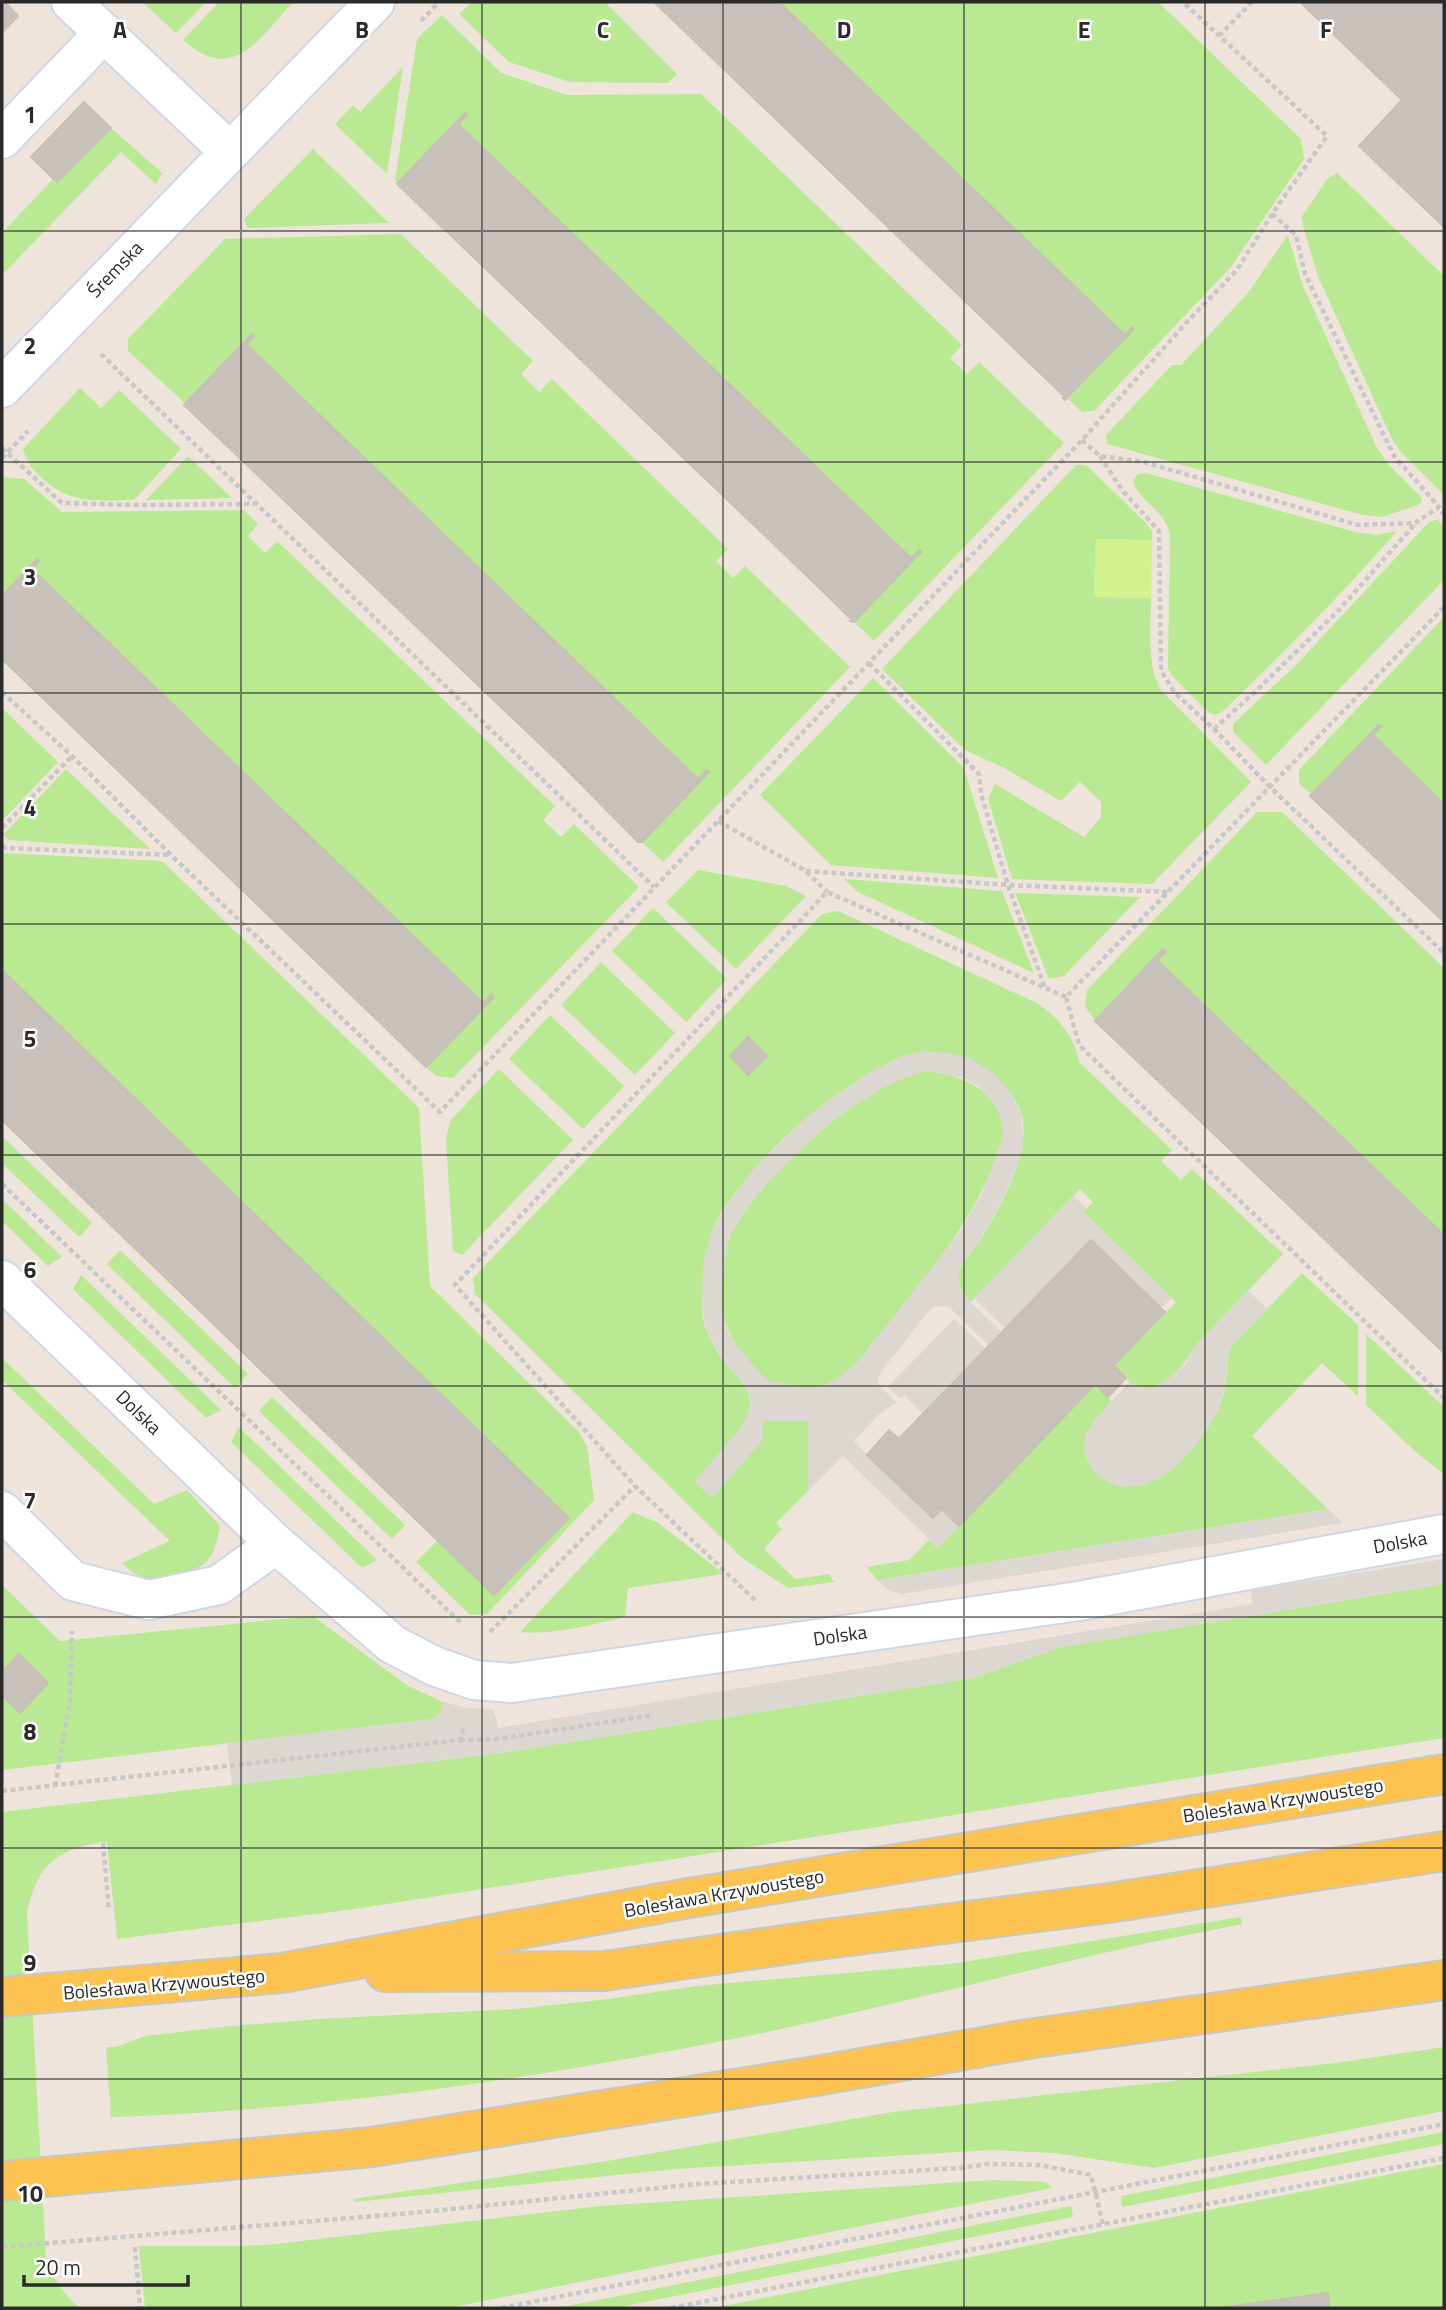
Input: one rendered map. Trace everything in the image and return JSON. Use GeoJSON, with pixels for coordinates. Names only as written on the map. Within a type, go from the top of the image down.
{"type":"FeatureCollection","features":[{"type":"Feature","properties":{"kind":"main road","name":"Bolesława Krzywoustego"},"geometry":{"type":"LineString","coordinates":[[2,1997],[282,1973],[683,1899],[1444,1774]]}},
{"type":"Feature","properties":{"kind":"main road"},"geometry":{"type":"LineString","coordinates":[[282,1973],[604,1971],[818,1940],[1109,1903],[1444,1851]]}},
{"type":"Feature","properties":{"kind":"main road"},"geometry":{"type":"LineString","coordinates":[[2,2181],[372,2147],[1028,2039],[1444,1980]]}},
{"type":"Feature","properties":{"kind":"street"},"geometry":{"type":"LineString","coordinates":[[71,2],[229,151]]}},
{"type":"Feature","properties":{"kind":"street","name":"Śremska"},"geometry":{"type":"LineString","coordinates":[[2,388],[375,2]]}},
{"type":"Feature","properties":{"kind":"street"},"geometry":{"type":"LineString","coordinates":[[2,139],[104,33]]}},
{"type":"Feature","properties":{"kind":"street","name":"Dolska"},"geometry":{"type":"LineString","coordinates":[[2,1280],[276,1544],[392,1644],[434,1666],[474,1680],[512,1683],[1065,1603],[1444,1534]]}},
{"type":"Feature","properties":{"kind":"street"},"geometry":{"type":"LineString","coordinates":[[2,1511],[73,1581],[149,1600],[219,1585],[276,1544]]}},
{"type":"Feature","properties":{"kind":"path"},"geometry":{"type":"LineString","coordinates":[[2,692],[72,756],[171,855],[440,1112],[1083,440],[1187,322],[1237,270],[1327,135],[1184,2]]}},
{"type":"Feature","properties":{"kind":"path"},"geometry":{"type":"LineString","coordinates":[[1219,36],[1252,2]]}},
{"type":"Feature","properties":{"kind":"path"},"geometry":{"type":"LineString","coordinates":[[1272,214],[1296,235],[1305,274],[1394,456],[1444,515]]}},
{"type":"Feature","properties":{"kind":"path"},"geometry":{"type":"LineString","coordinates":[[101,354],[654,887]]}},
{"type":"Feature","properties":{"kind":"path"},"geometry":{"type":"LineString","coordinates":[[1083,440],[1100,456],[1122,491],[1159,531],[1161,671],[1175,693],[1444,953]]}},
{"type":"Feature","properties":{"kind":"path"},"geometry":{"type":"LineString","coordinates":[[2,448],[62,503],[255,504]]}},
{"type":"Feature","properties":{"kind":"path"},"geometry":{"type":"LineString","coordinates":[[1100,456],[1144,462],[1358,525],[1415,523]]}},
{"type":"Feature","properties":{"kind":"path"},"geometry":{"type":"LineString","coordinates":[[1214,729],[1338,611],[1415,523],[1438,507]]}},
{"type":"Feature","properties":{"kind":"path"},"geometry":{"type":"LineString","coordinates":[[1066,997],[1444,607]]}},
{"type":"Feature","properties":{"kind":"path"},"geometry":{"type":"LineString","coordinates":[[869,663],[979,774],[981,794],[1008,886],[1045,988]]}},
{"type":"Feature","properties":{"kind":"path"},"geometry":{"type":"LineString","coordinates":[[2,828],[72,756]]}},
{"type":"Feature","properties":{"kind":"path"},"geometry":{"type":"LineString","coordinates":[[718,821],[806,871],[827,892],[1066,997]]}},
{"type":"Feature","properties":{"kind":"path"},"geometry":{"type":"LineString","coordinates":[[2,846],[171,855]]}},
{"type":"Feature","properties":{"kind":"path"},"geometry":{"type":"LineString","coordinates":[[806,871],[1008,886],[1168,892]]}},
{"type":"Feature","properties":{"kind":"path"},"geometry":{"type":"LineString","coordinates":[[762,1606],[635,1486],[455,1285],[827,892]]}},
{"type":"Feature","properties":{"kind":"path"},"geometry":{"type":"LineString","coordinates":[[1066,997],[1079,1045],[1444,1398]]}},
{"type":"Feature","properties":{"kind":"path"},"geometry":{"type":"LineString","coordinates":[[2,1184],[471,1632]]}},
{"type":"Feature","properties":{"kind":"path"},"geometry":{"type":"LineString","coordinates":[[481,1642],[635,1486]]}},
{"type":"Feature","properties":{"kind":"path"},"geometry":{"type":"LineString","coordinates":[[55,1786],[70,1701],[73,1581]]}},
{"type":"Feature","properties":{"kind":"path"},"geometry":{"type":"LineString","coordinates":[[2,1791],[460,1740],[474,1680]]}},
{"type":"Feature","properties":{"kind":"path"},"geometry":{"type":"LineString","coordinates":[[103,1843],[110,1910]]}},
{"type":"Feature","properties":{"kind":"path"},"geometry":{"type":"LineString","coordinates":[[501,2308],[1444,2124]]}},
{"type":"Feature","properties":{"kind":"path"},"geometry":{"type":"LineString","coordinates":[[671,2308],[1444,2158]]}},
{"type":"Feature","properties":{"kind":"path"},"geometry":{"type":"LineString","coordinates":[[2,2247],[422,2212],[697,2184],[997,2164],[1040,2165],[1091,2175],[1103,2224]]}},
{"type":"Feature","properties":{"kind":"path"},"geometry":{"type":"LineString","coordinates":[[135,2247],[139,2308]]}},
{"type":"Feature","properties":{"kind":"green space"},"geometry":{"type":"Polygon","coordinates":[[[142,2],[206,2],[176,33],[142,2]]]}},
{"type":"Feature","properties":{"kind":"green space"},"geometry":{"type":"Polygon","coordinates":[[[219,2],[293,2],[244,52],[231,58],[216,58],[201,53],[183,40],[219,2]]]}},
{"type":"Feature","properties":{"kind":"green space"},"geometry":{"type":"Polygon","coordinates":[[[472,2],[605,2],[677,74],[668,83],[570,82],[509,62],[459,14],[472,2]]]}},
{"type":"Feature","properties":{"kind":"green space"},"geometry":{"type":"Polygon","coordinates":[[[779,2],[1158,2],[1301,139],[1304,159],[1231,267],[1094,411],[1082,412],[1068,399],[1134,328],[1125,335],[779,2]]]}},
{"type":"Feature","properties":{"kind":"green space"},"geometry":{"type":"Polygon","coordinates":[[[442,15],[501,73],[567,95],[701,94],[962,345],[950,358],[967,374],[979,362],[1064,443],[874,641],[854,622],[920,551],[911,558],[458,124],[467,115],[465,113],[398,183],[395,180],[417,39],[442,15]]]}},
{"type":"Feature","properties":{"kind":"green space"},"geometry":{"type":"Polygon","coordinates":[[[403,67],[387,174],[335,124],[353,105],[360,112],[403,67]]]}},
{"type":"Feature","properties":{"kind":"green space"},"geometry":{"type":"Polygon","coordinates":[[[111,128],[162,173],[156,184],[121,152],[2,275],[2,233],[54,178],[58,182],[111,128]]]}},
{"type":"Feature","properties":{"kind":"green space"},"geometry":{"type":"Polygon","coordinates":[[[313,149],[389,223],[248,228],[244,219],[313,149]]]}},
{"type":"Feature","properties":{"kind":"green space"},"geometry":{"type":"Polygon","coordinates":[[[1337,173],[1444,276],[1444,493],[1401,452],[1392,439],[1317,274],[1301,218],[1328,178],[1337,173]]]}},
{"type":"Feature","properties":{"kind":"green space"},"geometry":{"type":"Polygon","coordinates":[[[401,234],[533,361],[521,374],[539,392],[552,379],[728,549],[716,561],[733,578],[745,566],[850,667],[663,862],[642,842],[709,772],[707,770],[698,779],[247,345],[253,335],[186,404],[128,351],[128,339],[225,239],[401,234]]]}},
{"type":"Feature","properties":{"kind":"green space"},"geometry":{"type":"Polygon","coordinates":[[[1288,235],[1303,286],[1377,448],[1388,464],[1420,496],[1422,501],[1418,505],[1382,517],[1363,515],[1107,444],[1106,435],[1172,365],[1181,365],[1247,294],[1288,235]]]}},
{"type":"Feature","properties":{"kind":"green space"},"geometry":{"type":"Polygon","coordinates":[[[80,388],[101,408],[119,390],[181,449],[134,500],[97,500],[65,494],[40,476],[27,459],[23,449],[80,388]]]}},
{"type":"Feature","properties":{"kind":"green space"},"geometry":{"type":"Polygon","coordinates":[[[188,456],[232,498],[146,500],[188,456]]]}},
{"type":"Feature","properties":{"kind":"green space"},"geometry":{"type":"Polygon","coordinates":[[[1076,465],[1086,465],[1152,532],[1152,540],[1096,539],[1094,597],[1151,598],[1151,657],[1161,690],[1251,782],[1152,884],[1012,879],[988,799],[995,784],[1084,837],[1101,817],[1101,802],[1080,782],[1061,801],[1004,768],[965,750],[882,669],[1076,465]]]}},
{"type":"Feature","properties":{"kind":"green space"},"geometry":{"type":"Polygon","coordinates":[[[1146,473],[1355,532],[1376,535],[1397,531],[1289,646],[1222,712],[1215,715],[1208,712],[1174,678],[1168,668],[1170,535],[1163,519],[1141,495],[1133,481],[1138,474],[1146,473]]]}},
{"type":"Feature","properties":{"kind":"green space"},"geometry":{"type":"Polygon","coordinates":[[[2,477],[24,479],[62,512],[244,510],[258,524],[248,536],[265,553],[277,541],[555,806],[543,820],[561,837],[574,824],[639,887],[453,1078],[436,1076],[426,1067],[494,997],[483,1003],[32,569],[37,559],[2,596],[2,477]]]}},
{"type":"Feature","properties":{"kind":"green space"},"geometry":{"type":"Polygon","coordinates":[[[1434,520],[1444,526],[1444,580],[1266,765],[1233,732],[1233,724],[1296,665],[1429,522],[1434,520]]]}},
{"type":"Feature","properties":{"kind":"green space"},"geometry":{"type":"Polygon","coordinates":[[[1096,539],[1152,540],[1151,598],[1094,597],[1096,539]]]}},
{"type":"Feature","properties":{"kind":"green space"},"geometry":{"type":"Polygon","coordinates":[[[1444,617],[1444,804],[1373,735],[1379,725],[1312,795],[1299,783],[1299,770],[1444,617]]]}},
{"type":"Feature","properties":{"kind":"green space"},"geometry":{"type":"Polygon","coordinates":[[[873,678],[964,768],[998,878],[831,865],[760,795],[873,678]]]}},
{"type":"Feature","properties":{"kind":"green space"},"geometry":{"type":"Polygon","coordinates":[[[2,708],[58,762],[2,821],[2,708]]]}},
{"type":"Feature","properties":{"kind":"green space"},"geometry":{"type":"Polygon","coordinates":[[[66,769],[150,849],[9,840],[3,835],[66,769]]]}},
{"type":"Feature","properties":{"kind":"green space"},"geometry":{"type":"Polygon","coordinates":[[[1257,812],[1282,812],[1444,968],[1444,1235],[1157,960],[1163,949],[1095,1021],[1085,1006],[1087,990],[1257,812]]]}},
{"type":"Feature","properties":{"kind":"green space"},"geometry":{"type":"Polygon","coordinates":[[[2,853],[162,861],[419,1108],[430,1286],[578,1431],[587,1446],[594,1500],[487,1614],[470,1615],[416,1562],[438,1540],[494,1595],[569,1518],[2,970],[2,853]]]}},
{"type":"Feature","properties":{"kind":"green space"},"geometry":{"type":"Polygon","coordinates":[[[698,870],[786,886],[806,896],[736,969],[666,902],[698,870]]]}},
{"type":"Feature","properties":{"kind":"green space"},"geometry":{"type":"Polygon","coordinates":[[[844,879],[1002,891],[1034,973],[858,892],[844,879]]]}},
{"type":"Feature","properties":{"kind":"green space"},"geometry":{"type":"Polygon","coordinates":[[[1015,893],[1140,897],[1064,976],[1049,979],[1015,893]]]}},
{"type":"Feature","properties":{"kind":"green space"},"geometry":{"type":"Polygon","coordinates":[[[653,908],[727,979],[686,1022],[612,951],[653,908]]]}},
{"type":"Feature","properties":{"kind":"green space"},"geometry":{"type":"Polygon","coordinates":[[[838,911],[1045,1009],[1069,1036],[1080,1063],[1172,1150],[1161,1161],[1181,1180],[1192,1169],[1283,1254],[1197,1344],[1173,1376],[1156,1387],[1139,1387],[1114,1366],[1176,1302],[1083,1212],[1093,1202],[1080,1189],[971,1302],[960,1286],[960,1268],[996,1214],[1018,1162],[1023,1127],[1021,1112],[1011,1093],[902,1056],[835,1096],[776,1146],[722,1211],[711,1234],[702,1304],[703,1319],[710,1338],[720,1356],[745,1386],[750,1405],[736,1435],[695,1482],[763,1421],[808,1421],[808,1491],[776,1523],[782,1529],[764,1549],[795,1579],[829,1574],[834,1582],[788,1588],[742,1558],[475,1294],[473,1278],[822,914],[838,911]]]}},
{"type":"Feature","properties":{"kind":"green space"},"geometry":{"type":"Polygon","coordinates":[[[601,962],[675,1033],[635,1075],[561,1005],[601,962]]]}},
{"type":"Feature","properties":{"kind":"green space"},"geometry":{"type":"Polygon","coordinates":[[[550,1015],[624,1086],[583,1129],[509,1059],[550,1015]]]}},
{"type":"Feature","properties":{"kind":"green space"},"geometry":{"type":"Polygon","coordinates":[[[499,1069],[573,1140],[462,1255],[453,1251],[446,1139],[450,1121],[499,1069]]]}},
{"type":"Feature","properties":{"kind":"green space"},"geometry":{"type":"Polygon","coordinates":[[[926,1071],[967,1081],[989,1097],[997,1108],[1002,1121],[1002,1141],[997,1159],[979,1197],[948,1247],[857,1363],[827,1385],[803,1388],[770,1381],[745,1358],[723,1317],[720,1290],[723,1264],[735,1226],[776,1174],[835,1119],[894,1082],[926,1071]]]}},
{"type":"Feature","properties":{"kind":"green space"},"geometry":{"type":"Polygon","coordinates":[[[2,1136],[92,1223],[79,1237],[2,1163],[2,1136]]]}},
{"type":"Feature","properties":{"kind":"green space"},"geometry":{"type":"Polygon","coordinates":[[[2,1199],[62,1257],[48,1266],[2,1221],[2,1199]]]}},
{"type":"Feature","properties":{"kind":"green space"},"geometry":{"type":"Polygon","coordinates":[[[120,1250],[248,1374],[235,1388],[107,1264],[120,1250]]]}},
{"type":"Feature","properties":{"kind":"green space"},"geometry":{"type":"Polygon","coordinates":[[[1302,1273],[1358,1325],[1358,1396],[1322,1363],[1252,1436],[1328,1509],[877,1580],[867,1567],[909,1560],[929,1540],[938,1548],[1096,1385],[1112,1401],[1094,1421],[1178,1465],[1201,1438],[1219,1407],[1226,1384],[1231,1346],[1302,1273]]]}},
{"type":"Feature","properties":{"kind":"green space"},"geometry":{"type":"Polygon","coordinates":[[[81,1275],[221,1410],[206,1418],[73,1289],[81,1275]]]}},
{"type":"Feature","properties":{"kind":"green space"},"geometry":{"type":"Polygon","coordinates":[[[1366,1334],[1444,1407],[1444,1474],[1418,1454],[1366,1405],[1366,1334]]]}},
{"type":"Feature","properties":{"kind":"green space"},"geometry":{"type":"Polygon","coordinates":[[[2,1358],[154,1504],[187,1490],[220,1526],[215,1548],[207,1562],[184,1573],[150,1579],[134,1573],[122,1563],[170,1541],[2,1380],[2,1358]]]}},
{"type":"Feature","properties":{"kind":"green space"},"geometry":{"type":"Polygon","coordinates":[[[272,1397],[405,1525],[392,1539],[259,1411],[272,1397]]]}},
{"type":"Feature","properties":{"kind":"green space"},"geometry":{"type":"Polygon","coordinates":[[[239,1427],[377,1560],[362,1568],[231,1442],[239,1427]]]}},
{"type":"Feature","properties":{"kind":"green space"},"geometry":{"type":"Polygon","coordinates":[[[633,1512],[658,1523],[724,1574],[628,1588],[625,1617],[559,1631],[520,1632],[633,1512]]]}},
{"type":"Feature","properties":{"kind":"green space"},"geometry":{"type":"Polygon","coordinates":[[[1444,1584],[1444,1738],[355,1909],[117,1939],[107,1842],[90,1844],[63,1854],[44,1870],[31,1895],[27,1912],[46,2260],[64,2292],[80,2308],[2,2308],[2,1812],[501,1753],[973,1678],[1061,1647],[1444,1584]]]}},
{"type":"Feature","properties":{"kind":"green space"},"geometry":{"type":"Polygon","coordinates":[[[2,1585],[60,1641],[313,1616],[408,1686],[443,1702],[442,1710],[433,1719],[2,1770],[2,1585]]]}},
{"type":"Feature","properties":{"kind":"green space"},"geometry":{"type":"Polygon","coordinates":[[[1241,1917],[1242,1924],[678,2050],[517,2077],[355,2099],[111,2117],[106,2047],[116,2047],[145,2036],[318,2019],[516,2009],[696,1986],[950,1964],[1241,1917]]]}},
{"type":"Feature","properties":{"kind":"green space"},"geometry":{"type":"Polygon","coordinates":[[[1444,2047],[1444,2111],[1154,2168],[1054,2153],[992,2150],[675,2169],[355,2202],[354,2199],[607,2161],[893,2112],[1335,2063],[1444,2047]]]}},
{"type":"Feature","properties":{"kind":"green space"},"geometry":{"type":"Polygon","coordinates":[[[1444,2132],[1444,2144],[1122,2207],[1121,2196],[1444,2132]]]}},
{"type":"Feature","properties":{"kind":"green space"},"geometry":{"type":"Polygon","coordinates":[[[1444,2164],[1444,2308],[713,2308],[1411,2170],[1444,2164]]]}},
{"type":"Feature","properties":{"kind":"green space"},"geometry":{"type":"Polygon","coordinates":[[[993,2180],[1046,2182],[1052,2188],[449,2308],[145,2308],[139,2246],[276,2244],[600,2206],[993,2180]]]}},
{"type":"Feature","properties":{"kind":"green space"},"geometry":{"type":"Polygon","coordinates":[[[1071,2206],[1073,2217],[615,2308],[558,2308],[1071,2206]]]}},
{"type":"Feature","properties":{"kind":"shaded area"},"geometry":{"type":"Polygon","coordinates":[[[923,1051],[948,1053],[969,1058],[992,1072],[1011,1093],[1021,1114],[1023,1139],[1018,1164],[1001,1203],[978,1243],[960,1267],[958,1277],[960,1289],[967,1299],[1001,1331],[988,1345],[949,1307],[935,1306],[880,1373],[880,1386],[897,1403],[878,1415],[854,1441],[867,1454],[889,1430],[898,1438],[884,1454],[959,1526],[938,1548],[843,1456],[808,1491],[808,1421],[763,1421],[762,1441],[712,1498],[694,1482],[743,1425],[750,1407],[750,1396],[745,1386],[724,1361],[709,1337],[702,1312],[703,1263],[712,1230],[753,1170],[809,1115],[870,1072],[902,1056],[923,1051]],[[926,1071],[908,1076],[850,1108],[822,1130],[767,1183],[729,1237],[721,1289],[721,1307],[727,1330],[739,1349],[770,1381],[805,1388],[823,1386],[840,1377],[857,1363],[960,1232],[983,1192],[1003,1137],[995,1104],[980,1087],[961,1077],[926,1071]]]}},
{"type":"Feature","properties":{"kind":"shaded area"},"geometry":{"type":"Polygon","coordinates":[[[1074,1196],[1086,1208],[1083,1212],[1172,1298],[1161,1308],[1091,1240],[1005,1328],[974,1298],[1074,1196]]]}},
{"type":"Feature","properties":{"kind":"shaded area"},"geometry":{"type":"Polygon","coordinates":[[[1248,1291],[1268,1309],[1231,1346],[1227,1358],[1226,1385],[1217,1413],[1200,1440],[1178,1465],[1160,1478],[1141,1486],[1119,1487],[1100,1478],[1090,1467],[1084,1452],[1085,1436],[1094,1421],[1130,1382],[1142,1389],[1151,1389],[1174,1375],[1187,1362],[1197,1344],[1248,1291]]]}},
{"type":"Feature","properties":{"kind":"shaded area"},"geometry":{"type":"Polygon","coordinates":[[[954,1319],[985,1348],[922,1413],[904,1395],[901,1399],[888,1387],[954,1319]]]}},
{"type":"Feature","properties":{"kind":"shaded area"},"geometry":{"type":"Polygon","coordinates":[[[1328,1509],[1343,1523],[902,1594],[890,1591],[877,1580],[1328,1509]]]}},
{"type":"Feature","properties":{"kind":"shaded area"},"geometry":{"type":"Polygon","coordinates":[[[1444,1559],[1444,1584],[1062,1647],[973,1678],[501,1753],[232,1785],[227,1743],[433,1719],[439,1716],[443,1702],[494,1710],[498,1728],[1252,1604],[1251,1590],[1444,1559]]]}},
{"type":"Feature","properties":{"kind":"building"},"geometry":{"type":"Polygon","coordinates":[[[2,2],[18,16],[2,33],[2,2]]]}},
{"type":"Feature","properties":{"kind":"building"},"geometry":{"type":"Polygon","coordinates":[[[654,2],[779,2],[1125,335],[1132,327],[1134,329],[1065,400],[1065,397],[654,2]]]}},
{"type":"Feature","properties":{"kind":"building"},"geometry":{"type":"Polygon","coordinates":[[[1300,2],[1444,2],[1444,227],[1359,146],[1402,100],[1300,2]]]}},
{"type":"Feature","properties":{"kind":"building"},"geometry":{"type":"Polygon","coordinates":[[[84,102],[111,128],[57,182],[31,157],[84,102]]]}},
{"type":"Feature","properties":{"kind":"building"},"geometry":{"type":"Polygon","coordinates":[[[465,113],[467,115],[458,124],[911,558],[919,550],[921,552],[854,622],[397,184],[465,113]]]}},
{"type":"Feature","properties":{"kind":"building"},"geometry":{"type":"Polygon","coordinates":[[[252,334],[254,336],[247,345],[698,779],[707,770],[709,772],[642,842],[638,842],[563,766],[184,405],[252,334]]]}},
{"type":"Feature","properties":{"kind":"building"},"geometry":{"type":"Polygon","coordinates":[[[37,559],[39,561],[32,569],[483,1003],[491,994],[494,997],[426,1067],[2,659],[2,596],[37,559]]]}},
{"type":"Feature","properties":{"kind":"building"},"geometry":{"type":"Polygon","coordinates":[[[1379,725],[1381,726],[1373,735],[1444,804],[1444,922],[1310,796],[1379,725]]]}},
{"type":"Feature","properties":{"kind":"building"},"geometry":{"type":"Polygon","coordinates":[[[1163,949],[1166,952],[1157,960],[1444,1235],[1444,1353],[1095,1021],[1163,949]]]}},
{"type":"Feature","properties":{"kind":"building"},"geometry":{"type":"Polygon","coordinates":[[[2,970],[569,1518],[494,1595],[2,1120],[2,970]]]}},
{"type":"Feature","properties":{"kind":"building"},"geometry":{"type":"Polygon","coordinates":[[[748,1037],[767,1056],[748,1075],[730,1056],[748,1037]]]}},
{"type":"Feature","properties":{"kind":"building"},"geometry":{"type":"Polygon","coordinates":[[[1091,1240],[1165,1312],[959,1526],[884,1454],[1091,1240]]]}},
{"type":"Feature","properties":{"kind":"building"},"geometry":{"type":"Polygon","coordinates":[[[1114,1366],[1126,1378],[1108,1397],[1096,1385],[1114,1366]]]}},
{"type":"Feature","properties":{"kind":"building"},"geometry":{"type":"Polygon","coordinates":[[[889,1430],[898,1438],[884,1454],[941,1509],[933,1518],[867,1455],[889,1430]]]}},
{"type":"Feature","properties":{"kind":"building"},"geometry":{"type":"Polygon","coordinates":[[[19,1654],[48,1683],[20,1713],[2,1695],[2,1672],[19,1654]]]}},
{"type":"Feature","properties":{"kind":"building"},"geometry":{"type":"Polygon","coordinates":[[[1328,2293],[1330,2308],[1218,2308],[1328,2293]]]}}]}
